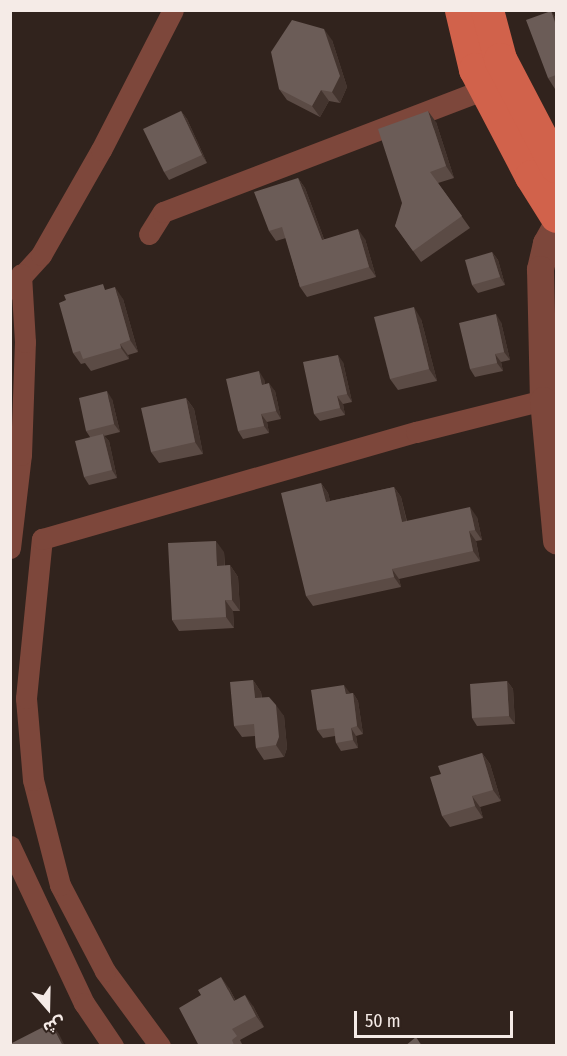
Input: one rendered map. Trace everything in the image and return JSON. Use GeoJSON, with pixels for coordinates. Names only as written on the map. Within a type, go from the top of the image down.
{"type":"FeatureCollection","features":[{"type":"Feature","properties":{"kind":"main road"},"geometry":{"type":"LineString","coordinates":[[461,10],[475,69],[485,89],[550,167]]}},
{"type":"Feature","properties":{"kind":"main road"},"geometry":{"type":"LineString","coordinates":[[487,10],[500,60],[550,167],[556,216]]}},
{"type":"Feature","properties":{"kind":"street"},"geometry":{"type":"LineString","coordinates":[[10,548],[21,455],[26,342],[16,281],[41,255],[173,10]]}},
{"type":"Feature","properties":{"kind":"street"},"geometry":{"type":"LineString","coordinates":[[150,234],[163,212],[485,89]]}},
{"type":"Feature","properties":{"kind":"street"},"geometry":{"type":"LineString","coordinates":[[556,225],[546,243],[540,269],[543,400],[556,522]]}},
{"type":"Feature","properties":{"kind":"street"},"geometry":{"type":"LineString","coordinates":[[160,1046],[105,971],[60,885],[33,780],[26,698],[42,539],[416,432],[543,400]]}},
{"type":"Feature","properties":{"kind":"street"},"geometry":{"type":"LineString","coordinates":[[10,846],[84,1003],[113,1046]]}},
{"type":"Feature","properties":{"kind":"building"},"geometry":{"type":"Polygon","coordinates":[[[551,11],[556,22],[556,75],[548,78],[526,20],[551,11]]]}},
{"type":"Feature","properties":{"kind":"building"},"geometry":{"type":"Polygon","coordinates":[[[292,20],[324,29],[340,76],[332,92],[321,90],[312,106],[279,89],[271,52],[292,20]]]}},
{"type":"Feature","properties":{"kind":"building"},"geometry":{"type":"Polygon","coordinates":[[[181,111],[202,155],[164,172],[143,129],[181,111]]]}},
{"type":"Feature","properties":{"kind":"building"},"geometry":{"type":"Polygon","coordinates":[[[428,111],[446,166],[430,172],[462,216],[413,251],[395,226],[402,203],[378,129],[428,111]]]}},
{"type":"Feature","properties":{"kind":"building"},"geometry":{"type":"Polygon","coordinates":[[[298,178],[322,240],[358,229],[369,267],[300,287],[282,227],[269,231],[254,192],[298,178]]]}},
{"type":"Feature","properties":{"kind":"building"},"geometry":{"type":"Polygon","coordinates":[[[492,252],[500,277],[472,285],[465,260],[492,252]]]}},
{"type":"Feature","properties":{"kind":"building"},"geometry":{"type":"Polygon","coordinates":[[[103,284],[105,290],[115,287],[130,340],[120,344],[121,348],[83,359],[80,351],[73,353],[59,303],[66,300],[64,295],[103,284]]]}},
{"type":"Feature","properties":{"kind":"building"},"geometry":{"type":"Polygon","coordinates":[[[414,307],[429,369],[390,379],[374,317],[414,307]]]}},
{"type":"Feature","properties":{"kind":"building"},"geometry":{"type":"Polygon","coordinates":[[[496,314],[504,352],[495,354],[497,363],[470,369],[459,323],[496,314]]]}},
{"type":"Feature","properties":{"kind":"building"},"geometry":{"type":"Polygon","coordinates":[[[338,355],[347,394],[337,396],[340,408],[314,414],[303,362],[338,355]]]}},
{"type":"Feature","properties":{"kind":"building"},"geometry":{"type":"Polygon","coordinates":[[[259,371],[262,385],[269,383],[276,411],[261,414],[264,426],[238,431],[226,379],[259,371]]]}},
{"type":"Feature","properties":{"kind":"building"},"geometry":{"type":"Polygon","coordinates":[[[107,391],[114,424],[86,431],[79,398],[107,391]]]}},
{"type":"Feature","properties":{"kind":"building"},"geometry":{"type":"Polygon","coordinates":[[[186,398],[195,442],[151,452],[141,408],[186,398]]]}},
{"type":"Feature","properties":{"kind":"building"},"geometry":{"type":"Polygon","coordinates":[[[103,434],[112,470],[84,477],[75,441],[103,434]]]}},
{"type":"Feature","properties":{"kind":"building"},"geometry":{"type":"Polygon","coordinates":[[[321,483],[326,502],[394,487],[402,522],[470,507],[475,530],[469,531],[473,551],[392,569],[394,577],[306,596],[281,493],[321,483]]]}},
{"type":"Feature","properties":{"kind":"building"},"geometry":{"type":"Polygon","coordinates":[[[216,541],[217,566],[230,565],[232,600],[225,600],[226,617],[172,620],[168,543],[216,541]]]}},
{"type":"Feature","properties":{"kind":"building"},"geometry":{"type":"Polygon","coordinates":[[[253,680],[255,698],[269,697],[276,705],[279,737],[276,745],[256,748],[254,724],[234,726],[230,682],[253,680]]]}},
{"type":"Feature","properties":{"kind":"building"},"geometry":{"type":"Polygon","coordinates":[[[507,681],[509,716],[472,718],[470,684],[507,681]]]}},
{"type":"Feature","properties":{"kind":"building"},"geometry":{"type":"Polygon","coordinates":[[[344,685],[346,694],[353,693],[357,726],[351,728],[353,740],[336,743],[334,728],[317,730],[311,690],[344,685]]]}},
{"type":"Feature","properties":{"kind":"building"},"geometry":{"type":"Polygon","coordinates":[[[482,753],[493,790],[472,796],[475,806],[442,816],[430,777],[441,774],[438,766],[482,753]]]}},
{"type":"Feature","properties":{"kind":"building"},"geometry":{"type":"Polygon","coordinates":[[[221,977],[234,1001],[245,995],[256,1016],[232,1029],[237,1036],[232,1040],[233,1046],[199,1046],[179,1008],[201,995],[198,990],[221,977]]]}},
{"type":"Feature","properties":{"kind":"building"},"geometry":{"type":"Polygon","coordinates":[[[51,1023],[63,1046],[10,1046],[10,1044],[51,1023]]]}},
{"type":"Feature","properties":{"kind":"building"},"geometry":{"type":"Polygon","coordinates":[[[416,1037],[422,1046],[405,1046],[416,1037]]]}}]}
